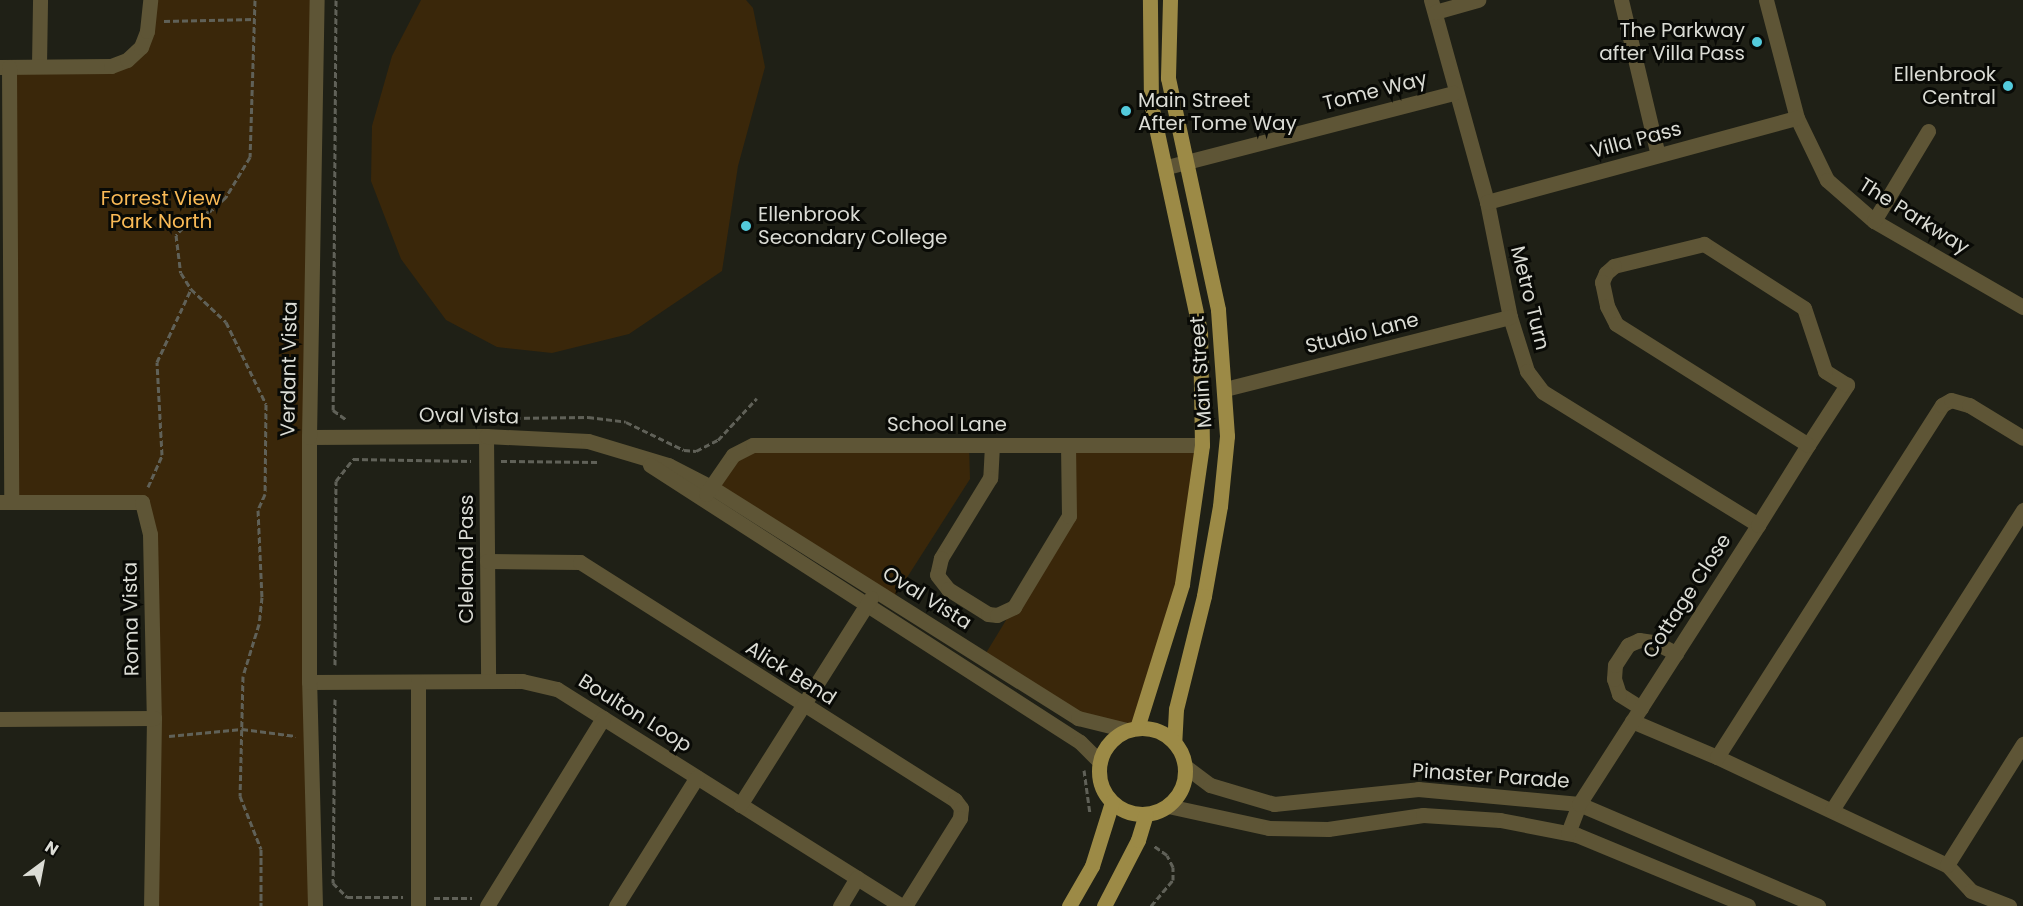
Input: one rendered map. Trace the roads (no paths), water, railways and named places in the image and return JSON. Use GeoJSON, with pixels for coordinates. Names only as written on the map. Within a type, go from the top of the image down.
{"type":"FeatureCollection","features":[{"type":"Feature","properties":{"kind":"main road","name":"Main Street"},"geometry":{"type":"LineString","coordinates":[[1132,729],[1182,584],[1202,445],[1200,331],[1167,167],[1151,104],[1150,0]]}},
{"type":"Feature","properties":{"kind":"main road","name":"Main Street"},"geometry":{"type":"LineString","coordinates":[[1170,0],[1168,78],[1218,310],[1227,436],[1220,506],[1204,596],[1176,709],[1174,742]]}},
{"type":"Feature","properties":{"kind":"main road"},"geometry":{"type":"LineString","coordinates":[[1132,729],[1164,733],[1174,742],[1186,767],[1185,782],[1168,806],[1146,814],[1128,811],[1112,802],[1099,777],[1100,762],[1110,742],[1132,729]]}},
{"type":"Feature","properties":{"kind":"main road"},"geometry":{"type":"LineString","coordinates":[[1069,906],[1092,866],[1112,802]]}},
{"type":"Feature","properties":{"kind":"main road"},"geometry":{"type":"LineString","coordinates":[[1104,906],[1138,840],[1146,814]]}},
{"type":"Feature","properties":{"kind":"street"},"geometry":{"type":"LineString","coordinates":[[39,66],[40,0]]}},
{"type":"Feature","properties":{"kind":"street"},"geometry":{"type":"LineString","coordinates":[[5,502],[5,67],[111,66],[127,60],[141,47],[149,21],[150,0]]}},
{"type":"Feature","properties":{"kind":"street","name":"Verdant Vista"},"geometry":{"type":"LineString","coordinates":[[315,906],[309,682],[309,437],[317,0]]}},
{"type":"Feature","properties":{"kind":"street"},"geometry":{"type":"LineString","coordinates":[[1433,6],[1478,0]]}},
{"type":"Feature","properties":{"kind":"street"},"geometry":{"type":"LineString","coordinates":[[1621,0],[1658,155]]}},
{"type":"Feature","properties":{"kind":"street","name":"The Parkway"},"geometry":{"type":"LineString","coordinates":[[1766,0],[1797,118],[1827,180],[1874,221],[2023,307]]}},
{"type":"Feature","properties":{"kind":"street","name":"Metro Turn"},"geometry":{"type":"LineString","coordinates":[[1433,6],[1454,93],[1486,202],[1510,317],[1527,371],[1543,392],[1758,525]]}},
{"type":"Feature","properties":{"kind":"street","name":"Tome Way"},"geometry":{"type":"LineString","coordinates":[[1167,167],[1454,93]]}},
{"type":"Feature","properties":{"kind":"street","name":"Villa Pass"},"geometry":{"type":"LineString","coordinates":[[1486,202],[1797,118]]}},
{"type":"Feature","properties":{"kind":"street"},"geometry":{"type":"LineString","coordinates":[[1874,221],[1928,131]]}},
{"type":"Feature","properties":{"kind":"street","name":"Cottage Close"},"geometry":{"type":"LineString","coordinates":[[1568,833],[1580,804],[1847,385],[1825,371],[1804,308],[1704,244],[1614,266],[1606,273],[1602,282],[1606,306],[1616,324],[1808,445]]}},
{"type":"Feature","properties":{"kind":"street","name":"Studio Lane"},"geometry":{"type":"LineString","coordinates":[[1225,389],[1510,317]]}},
{"type":"Feature","properties":{"kind":"street"},"geometry":{"type":"LineString","coordinates":[[1717,757],[1942,405],[1951,400],[1969,405],[2023,438]]}},
{"type":"Feature","properties":{"kind":"street","name":"Oval Vista"},"geometry":{"type":"LineString","coordinates":[[309,437],[486,436],[588,441],[627,451],[707,493],[876,591],[1078,718],[1132,729]]}},
{"type":"Feature","properties":{"kind":"street","name":"Cleland Pass"},"geometry":{"type":"LineString","coordinates":[[486,436],[488,681]]}},
{"type":"Feature","properties":{"kind":"street","name":"School Lane"},"geometry":{"type":"LineString","coordinates":[[707,493],[732,455],[753,445],[1202,445]]}},
{"type":"Feature","properties":{"kind":"street"},"geometry":{"type":"LineString","coordinates":[[992,445],[990,477],[941,558],[937,574],[948,589],[988,614],[997,615],[1014,607],[1069,516],[1068,445]]}},
{"type":"Feature","properties":{"kind":"street","name":"Oval Vista"},"geometry":{"type":"LineString","coordinates":[[707,493],[867,605],[1080,742],[1100,762]]}},
{"type":"Feature","properties":{"kind":"street","name":"Roma Vista"},"geometry":{"type":"LineString","coordinates":[[5,502],[141,502],[150,534],[154,718],[151,906]]}},
{"type":"Feature","properties":{"kind":"street"},"geometry":{"type":"LineString","coordinates":[[1832,810],[2023,510]]}},
{"type":"Feature","properties":{"kind":"street","name":"Alick Bend"},"geometry":{"type":"LineString","coordinates":[[487,561],[580,562],[955,800],[961,808],[955,827],[903,906]]}},
{"type":"Feature","properties":{"kind":"street"},"geometry":{"type":"LineString","coordinates":[[740,805],[876,591]]}},
{"type":"Feature","properties":{"kind":"street"},"geometry":{"type":"LineString","coordinates":[[1641,708],[1619,694],[1614,680],[1615,665],[1628,645],[1638,640],[1654,642],[1676,653]]}},
{"type":"Feature","properties":{"kind":"street","name":"Boulton Loop"},"geometry":{"type":"LineString","coordinates":[[309,682],[540,683],[603,718],[903,906]]}},
{"type":"Feature","properties":{"kind":"street"},"geometry":{"type":"LineString","coordinates":[[418,682],[418,902]]}},
{"type":"Feature","properties":{"kind":"street"},"geometry":{"type":"LineString","coordinates":[[0,719],[154,718]]}},
{"type":"Feature","properties":{"kind":"street"},"geometry":{"type":"LineString","coordinates":[[490,902],[603,718]]}},
{"type":"Feature","properties":{"kind":"street"},"geometry":{"type":"LineString","coordinates":[[1632,722],[1717,757],[1947,865],[1971,891],[2009,906]]}},
{"type":"Feature","properties":{"kind":"street"},"geometry":{"type":"LineString","coordinates":[[1947,865],[2023,744]]}},
{"type":"Feature","properties":{"kind":"street","name":"Pinaster Parade"},"geometry":{"type":"LineString","coordinates":[[1186,767],[1210,785],[1274,804],[1418,789],[1580,804],[1818,906]]}},
{"type":"Feature","properties":{"kind":"street"},"geometry":{"type":"LineString","coordinates":[[616,906],[697,777]]}},
{"type":"Feature","properties":{"kind":"street"},"geometry":{"type":"LineString","coordinates":[[1168,806],[1269,828],[1328,829],[1423,815],[1500,820],[1568,833],[1659,866],[1748,906]]}},
{"type":"Feature","properties":{"kind":"street"},"geometry":{"type":"LineString","coordinates":[[840,906],[857,878]]}},
{"type":"Feature","properties":{"kind":"place","name":"The Parkway after Villa Pass"},"geometry":{"type":"Point","coordinates":[1757,42]}},
{"type":"Feature","properties":{"kind":"place","name":"Ellenbrook Central"},"geometry":{"type":"Point","coordinates":[2008,86]}},
{"type":"Feature","properties":{"kind":"place","name":"Main Street After Tome Way"},"geometry":{"type":"Point","coordinates":[1126,111]}},
{"type":"Feature","properties":{"kind":"place","name":"Ellenbrook Secondary College"},"geometry":{"type":"Point","coordinates":[746,226]}},
{"type":"Feature","properties":{"kind":"park label","name":"Forrest View Park North"},"geometry":{"type":"Point","coordinates":[161,210]}}]}
